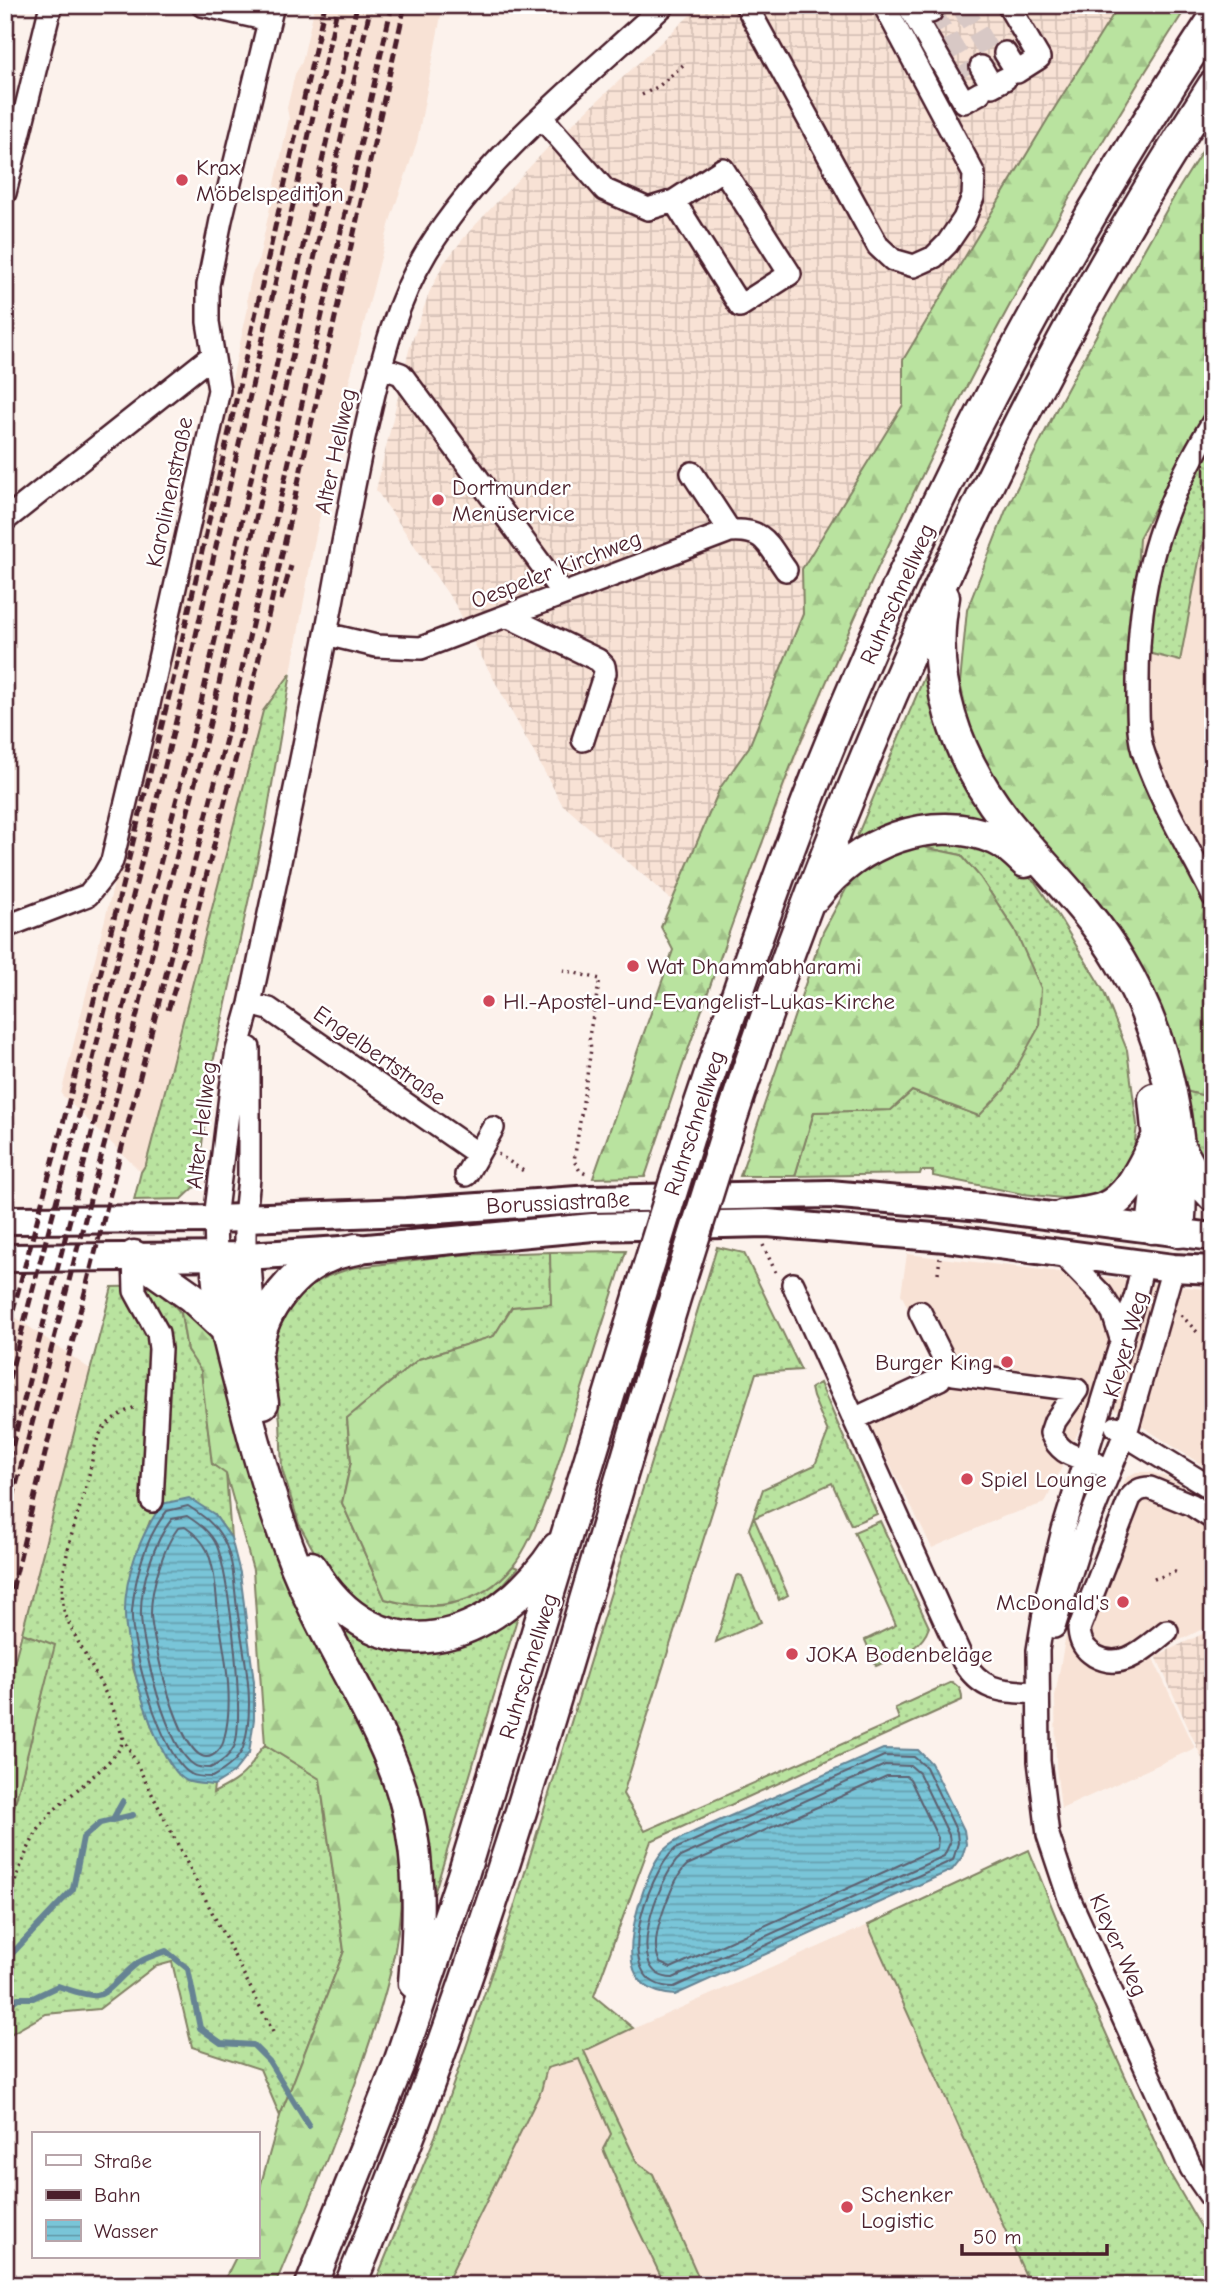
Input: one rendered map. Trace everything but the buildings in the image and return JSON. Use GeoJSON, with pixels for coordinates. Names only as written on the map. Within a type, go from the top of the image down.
{"type":"FeatureCollection","features":[{"type":"Feature","properties":{"kind":"highway","name":"Ruhrschnellweg"},"geometry":{"type":"LineString","coordinates":[[311,2285],[398,2066],[463,1875],[689,1136],[738,990],[817,777],[921,540],[974,432],[1047,293],[1138,137],[1213,20]]}},
{"type":"Feature","properties":{"kind":"highway","name":"Ruhrschnellweg"},"geometry":{"type":"LineString","coordinates":[[350,2285],[430,2083],[495,1896],[678,1288],[726,1135],[793,939],[882,715],[965,532],[1012,437],[1099,275],[1213,86]]}},
{"type":"Feature","properties":{"kind":"highway"},"geometry":{"type":"LineString","coordinates":[[965,532],[946,589],[940,624],[941,673],[954,730],[978,779],[993,802],[1024,842],[1081,905],[1121,961],[1143,1006],[1163,1060],[1169,1143],[1165,1230]]}},
{"type":"Feature","properties":{"kind":"highway"},"geometry":{"type":"LineString","coordinates":[[793,939],[812,901],[829,880],[873,848],[926,829],[972,831],[998,840],[1014,851],[1050,886],[1108,969],[1138,1035],[1154,1099],[1169,1143],[1213,1196]]}},
{"type":"Feature","properties":{"kind":"highway"},"geometry":{"type":"LineString","coordinates":[[1062,1216],[1103,1208],[1116,1201],[1169,1143]]}},
{"type":"Feature","properties":{"kind":"highway"},"geometry":{"type":"LineString","coordinates":[[256,1361],[259,1334],[270,1309],[286,1288],[298,1276],[330,1256],[357,1249]]}},
{"type":"Feature","properties":{"kind":"highway"},"geometry":{"type":"LineString","coordinates":[[216,1255],[218,1293],[260,1465],[283,1538],[318,1617],[389,1759],[407,1810],[419,1885],[419,1918],[412,2006],[398,2066]]}},
{"type":"Feature","properties":{"kind":"highway"},"geometry":{"type":"LineString","coordinates":[[134,1256],[192,1297],[227,1331]]}},
{"type":"Feature","properties":{"kind":"highway"},"geometry":{"type":"LineString","coordinates":[[245,1256],[256,1361],[286,1514],[299,1547],[334,1600],[354,1618],[391,1633],[416,1637],[461,1631],[490,1616],[515,1597],[544,1567],[557,1548],[580,1496]]}},
{"type":"Feature","properties":{"kind":"main road","name":"Borussiastraße"},"geometry":{"type":"LineString","coordinates":[[5,1220],[215,1219],[407,1212],[591,1199],[830,1195],[894,1198],[1062,1216],[1213,1237]]}},
{"type":"Feature","properties":{"kind":"main road","name":"Borussiastraße"},"geometry":{"type":"LineString","coordinates":[[5,1258],[245,1256],[357,1249],[593,1227],[767,1223],[890,1231],[1174,1268],[1213,1270]]}},
{"type":"Feature","properties":{"kind":"main road"},"geometry":{"type":"LineString","coordinates":[[1143,1263],[1165,1230]]}},
{"type":"Feature","properties":{"kind":"main road"},"geometry":{"type":"LineString","coordinates":[[1165,1230],[1174,1268]]}},
{"type":"Feature","properties":{"kind":"street"},"geometry":{"type":"LineString","coordinates":[[5,193],[51,5]]}},
{"type":"Feature","properties":{"kind":"street"},"geometry":{"type":"LineString","coordinates":[[202,5],[271,13]]}},
{"type":"Feature","properties":{"kind":"street","name":"Alter Hellweg"},"geometry":{"type":"LineString","coordinates":[[216,1255],[215,1219],[237,1050],[250,1004],[360,456],[392,325],[408,285],[427,251],[477,184],[542,118],[664,5]]}},
{"type":"Feature","properties":{"kind":"street"},"geometry":{"type":"LineString","coordinates":[[746,5],[878,246],[893,260],[914,266],[934,257],[947,244],[964,219],[973,197],[974,174],[884,5]]}},
{"type":"Feature","properties":{"kind":"street"},"geometry":{"type":"LineString","coordinates":[[908,5],[964,102],[1039,58],[1008,5]]}},
{"type":"Feature","properties":{"kind":"street","name":"Karolinenstraße"},"geometry":{"type":"LineString","coordinates":[[5,927],[88,895],[111,861],[219,390],[208,322],[212,256],[271,13]]}},
{"type":"Feature","properties":{"kind":"street"},"geometry":{"type":"LineString","coordinates":[[998,82],[987,64],[998,82]]}},
{"type":"Feature","properties":{"kind":"street"},"geometry":{"type":"LineString","coordinates":[[542,118],[605,190],[648,209],[674,201],[723,169],[790,274],[740,306],[674,201]]}},
{"type":"Feature","properties":{"kind":"street"},"geometry":{"type":"LineString","coordinates":[[5,520],[213,355]]}},
{"type":"Feature","properties":{"kind":"street"},"geometry":{"type":"LineString","coordinates":[[380,366],[401,374],[561,595]]}},
{"type":"Feature","properties":{"kind":"street"},"geometry":{"type":"LineString","coordinates":[[1213,422],[1166,510],[1155,545],[1141,611],[1138,668],[1138,722],[1144,755],[1213,896]]}},
{"type":"Feature","properties":{"kind":"street"},"geometry":{"type":"LineString","coordinates":[[692,473],[730,531],[750,530],[762,537],[786,570]]}},
{"type":"Feature","properties":{"kind":"street","name":"Oespeler Kirchweg"},"geometry":{"type":"LineString","coordinates":[[326,634],[376,646],[421,648],[730,531]]}},
{"type":"Feature","properties":{"kind":"street"},"geometry":{"type":"LineString","coordinates":[[507,616],[598,660],[604,666],[605,673],[583,740]]}},
{"type":"Feature","properties":{"kind":"street","name":"Alter Hellweg"},"geometry":{"type":"LineString","coordinates":[[245,1256],[249,1178],[247,1109],[250,1004]]}},
{"type":"Feature","properties":{"kind":"street","name":"Engelbertstraße"},"geometry":{"type":"LineString","coordinates":[[250,1004],[269,1009],[486,1152]]}},
{"type":"Feature","properties":{"kind":"street"},"geometry":{"type":"LineString","coordinates":[[466,1175],[486,1152],[493,1128]]}},
{"type":"Feature","properties":{"kind":"street","name":"Kleyer Weg"},"geometry":{"type":"LineString","coordinates":[[1061,1253],[1101,1294],[1113,1312],[1122,1342]]}},
{"type":"Feature","properties":{"kind":"street"},"geometry":{"type":"LineString","coordinates":[[134,1256],[135,1291],[158,1332],[160,1349],[152,1501]]}},
{"type":"Feature","properties":{"kind":"street","name":"Kleyer Weg"},"geometry":{"type":"LineString","coordinates":[[1143,1263],[1122,1342],[1063,1530],[1048,1594],[1038,1650],[1039,1761],[1048,1835],[1069,1898],[1191,2168],[1213,2200]]}},
{"type":"Feature","properties":{"kind":"street","name":"Kleyer Weg"},"geometry":{"type":"LineString","coordinates":[[1038,1693],[1057,1612],[1081,1541],[1125,1435],[1174,1268]]}},
{"type":"Feature","properties":{"kind":"street"},"geometry":{"type":"LineString","coordinates":[[785,1279],[854,1419],[972,1676],[983,1685],[1038,1693]]}},
{"type":"Feature","properties":{"kind":"street"},"geometry":{"type":"LineString","coordinates":[[919,1312],[949,1370],[954,1374],[1077,1390],[1055,1421],[1051,1433],[1056,1446],[1066,1453],[1100,1465],[1109,1474]]}},
{"type":"Feature","properties":{"kind":"street"},"geometry":{"type":"LineString","coordinates":[[854,1419],[940,1379]]}},
{"type":"Feature","properties":{"kind":"street","name":"Kleyer Weg"},"geometry":{"type":"LineString","coordinates":[[1103,1403],[1110,1420],[1125,1435]]}},
{"type":"Feature","properties":{"kind":"street"},"geometry":{"type":"LineString","coordinates":[[1125,1435],[1213,1489]]}},
{"type":"Feature","properties":{"kind":"street"},"geometry":{"type":"LineString","coordinates":[[1167,1631],[1131,1658],[1122,1661],[1097,1657],[1084,1648],[1079,1629],[1130,1498],[1136,1492],[1142,1488],[1150,1488],[1192,1505],[1212,1518]]}},
{"type":"Feature","properties":{"kind":"path"},"geometry":{"type":"LineString","coordinates":[[642,96],[659,86],[682,65]]}},
{"type":"Feature","properties":{"kind":"path"},"geometry":{"type":"LineString","coordinates":[[563,970],[600,979],[589,1036],[591,1049],[574,1161],[580,1171],[589,1175],[585,1186]]}},
{"type":"Feature","properties":{"kind":"path"},"geometry":{"type":"LineString","coordinates":[[486,1152],[524,1172]]}},
{"type":"Feature","properties":{"kind":"path"},"geometry":{"type":"LineString","coordinates":[[760,1239],[785,1279]]}},
{"type":"Feature","properties":{"kind":"path"},"geometry":{"type":"LineString","coordinates":[[938,1273],[940,1253]]}},
{"type":"Feature","properties":{"kind":"path"},"geometry":{"type":"LineString","coordinates":[[1180,1313],[1200,1335]]}},
{"type":"Feature","properties":{"kind":"path"},"geometry":{"type":"LineString","coordinates":[[157,1388],[145,1402],[116,1416],[100,1434],[66,1563],[63,1590],[65,1611],[98,1677],[122,1735],[275,2036]]}},
{"type":"Feature","properties":{"kind":"path"},"geometry":{"type":"LineString","coordinates":[[1154,1579],[1175,1572],[1180,1574]]}},
{"type":"Feature","properties":{"kind":"path"},"geometry":{"type":"LineString","coordinates":[[5,1907],[28,1849],[44,1822],[63,1800],[110,1760],[121,1747],[122,1735]]}},
{"type":"Feature","properties":{"kind":"shaded area"},"geometry":{"type":"Polygon","coordinates":[[[315,5],[443,5],[417,142],[391,218],[347,390],[314,544],[291,673],[263,711],[146,1164],[141,1172],[61,1094],[157,712],[248,308],[247,298],[252,274],[258,263],[289,119],[287,108],[295,74],[302,62],[315,5]]]}},
{"type":"Feature","properties":{"kind":"shaded area"},"geometry":{"type":"Polygon","coordinates":[[[701,5],[1188,5],[1063,208],[966,386],[880,562],[804,738],[724,946],[562,804],[457,607],[376,490],[409,350],[429,293],[444,263],[467,234],[553,142],[701,5]]]}},
{"type":"Feature","properties":{"kind":"shaded area"},"geometry":{"type":"Polygon","coordinates":[[[1213,390],[1213,960],[1119,758],[1133,542],[1213,390]]]}},
{"type":"Feature","properties":{"kind":"shaded area"},"geometry":{"type":"Polygon","coordinates":[[[907,1254],[1213,1290],[1213,1472],[1095,1396],[1045,1503],[1005,1516],[932,1548],[870,1425],[948,1390],[901,1294],[907,1254]]]}},
{"type":"Feature","properties":{"kind":"shaded area"},"geometry":{"type":"Polygon","coordinates":[[[5,1310],[90,1369],[5,1697],[5,1310]]]}},
{"type":"Feature","properties":{"kind":"shaded area"},"geometry":{"type":"Polygon","coordinates":[[[1136,1472],[1167,1477],[1213,1502],[1213,1624],[1151,1654],[1195,1748],[1061,1809],[1056,1766],[1055,1696],[1069,1617],[1123,1484],[1127,1477],[1136,1472]]]}},
{"type":"Feature","properties":{"kind":"shaded area"},"geometry":{"type":"Polygon","coordinates":[[[1213,1629],[1213,1783],[1156,1656],[1213,1629]]]}},
{"type":"Feature","properties":{"kind":"shaded area"},"geometry":{"type":"Polygon","coordinates":[[[868,1925],[1030,2285],[445,2285],[541,2091],[547,2067],[579,2059],[583,2051],[868,1925]]]}},
{"type":"Feature","properties":{"kind":"green space"},"geometry":{"type":"Polygon","coordinates":[[[1119,5],[1188,5],[1079,181],[1028,271],[932,454],[887,547],[788,772],[645,1177],[593,1178],[673,950],[661,927],[720,788],[749,747],[803,614],[802,569],[903,405],[903,360],[1119,5]]]}},
{"type":"Feature","properties":{"kind":"green space"},"geometry":{"type":"Polygon","coordinates":[[[1213,134],[1213,387],[1206,413],[1139,538],[1129,712],[1176,840],[1213,913],[1213,1098],[1178,1089],[1157,1017],[1000,791],[975,748],[960,683],[967,610],[1006,510],[1111,308],[1213,134]]]}},
{"type":"Feature","properties":{"kind":"green space"},"geometry":{"type":"Polygon","coordinates":[[[1213,440],[1213,488],[1180,661],[1148,653],[1151,606],[1175,514],[1213,440]]]}},
{"type":"Feature","properties":{"kind":"green space"},"geometry":{"type":"Polygon","coordinates":[[[934,654],[1000,829],[849,855],[934,654]]]}},
{"type":"Feature","properties":{"kind":"green space"},"geometry":{"type":"Polygon","coordinates":[[[291,673],[266,820],[211,1072],[197,1185],[182,1199],[134,1200],[141,1172],[146,1164],[263,711],[291,673]]]}},
{"type":"Feature","properties":{"kind":"green space"},"geometry":{"type":"Polygon","coordinates":[[[938,838],[997,854],[1035,882],[1103,990],[1127,1050],[1137,1125],[1133,1157],[1117,1180],[1092,1196],[1062,1198],[1023,1194],[933,1176],[933,1171],[921,1171],[920,1174],[795,1176],[814,1112],[891,1110],[912,1091],[979,1116],[1015,930],[980,877],[961,855],[908,844],[938,838]]]}},
{"type":"Feature","properties":{"kind":"green space"},"geometry":{"type":"Polygon","coordinates":[[[908,844],[961,855],[980,877],[1015,930],[1041,988],[1039,1027],[1004,1090],[979,1116],[912,1091],[891,1110],[814,1112],[795,1176],[740,1176],[823,932],[846,889],[861,871],[908,844]]]}},
{"type":"Feature","properties":{"kind":"green space"},"geometry":{"type":"Polygon","coordinates":[[[1178,1089],[1213,1098],[1213,1181],[1191,1146],[1178,1089]]]}},
{"type":"Feature","properties":{"kind":"green space"},"geometry":{"type":"Polygon","coordinates":[[[717,1247],[744,1253],[801,1370],[756,1373],[623,1794],[645,1831],[899,1719],[895,1708],[952,1682],[960,1690],[962,1700],[651,1841],[594,1996],[633,2028],[584,2051],[637,2162],[653,2174],[702,2285],[665,2285],[603,2149],[611,2134],[579,2059],[547,2068],[541,2091],[445,2285],[374,2285],[435,2137],[514,1908],[717,1247]]]}},
{"type":"Feature","properties":{"kind":"green space"},"geometry":{"type":"Polygon","coordinates":[[[626,1251],[549,1492],[519,1558],[500,1580],[486,1590],[454,1603],[420,1605],[385,1599],[342,1503],[351,1462],[347,1418],[419,1359],[494,1336],[512,1307],[551,1304],[550,1252],[626,1251]]]}},
{"type":"Feature","properties":{"kind":"green space"},"geometry":{"type":"Polygon","coordinates":[[[550,1252],[552,1305],[512,1307],[494,1336],[419,1359],[347,1419],[351,1462],[342,1503],[385,1599],[423,1606],[454,1603],[483,1589],[513,1566],[518,1568],[502,1586],[467,1613],[435,1623],[396,1621],[359,1606],[326,1573],[299,1524],[282,1469],[273,1363],[275,1327],[290,1306],[309,1287],[328,1276],[352,1268],[453,1255],[550,1252]]]}},
{"type":"Feature","properties":{"kind":"green space"},"geometry":{"type":"Polygon","coordinates":[[[157,1286],[181,1313],[187,1350],[201,1370],[212,1464],[226,1473],[231,1538],[214,1514],[150,1521],[131,1570],[125,1613],[132,1665],[153,1730],[187,1781],[214,1785],[213,1793],[243,1774],[265,1745],[320,1779],[344,1951],[280,2116],[260,2069],[192,2047],[172,1962],[154,1967],[99,2009],[46,2014],[5,2037],[5,1843],[54,1646],[22,1633],[112,1287],[157,1286]]]}},
{"type":"Feature","properties":{"kind":"green space"},"geometry":{"type":"Polygon","coordinates":[[[193,1305],[220,1348],[382,1779],[399,1850],[399,1926],[383,2002],[339,2129],[275,2285],[222,2285],[236,2258],[259,2258],[259,2191],[280,2116],[344,1951],[320,1779],[265,1745],[253,1570],[226,1474],[212,1464],[201,1371],[187,1350],[181,1313],[193,1305]]]}},
{"type":"Feature","properties":{"kind":"green space"},"geometry":{"type":"Polygon","coordinates":[[[820,1383],[877,1514],[851,1525],[832,1483],[754,1518],[788,1595],[779,1600],[749,1529],[763,1489],[815,1465],[828,1432],[811,1388],[820,1383]]]}},
{"type":"Feature","properties":{"kind":"green space"},"geometry":{"type":"Polygon","coordinates":[[[880,1521],[929,1627],[914,1647],[876,1666],[865,1640],[896,1625],[854,1532],[880,1521]]]}},
{"type":"Feature","properties":{"kind":"green space"},"geometry":{"type":"Polygon","coordinates":[[[736,1576],[742,1576],[761,1622],[716,1642],[736,1576]]]}},
{"type":"Feature","properties":{"kind":"green space"},"geometry":{"type":"Polygon","coordinates":[[[520,1609],[432,1901],[333,1616],[388,1646],[415,1651],[446,1651],[481,1639],[520,1609]]]}},
{"type":"Feature","properties":{"kind":"green space"},"geometry":{"type":"Polygon","coordinates":[[[22,1633],[55,1645],[5,1843],[5,1697],[22,1633]]]}},
{"type":"Feature","properties":{"kind":"green space"},"geometry":{"type":"Polygon","coordinates":[[[1029,1850],[1075,1964],[1166,2167],[1201,2227],[1213,2241],[1213,2285],[1030,2285],[868,1925],[1029,1850]]]}},
{"type":"Feature","properties":{"kind":"water"},"geometry":{"type":"Polygon","coordinates":[[[189,1498],[214,1514],[231,1538],[240,1573],[254,1682],[254,1719],[249,1753],[233,1773],[214,1785],[187,1781],[175,1770],[164,1753],[144,1704],[126,1631],[127,1585],[147,1528],[162,1504],[189,1498]]]}},
{"type":"Feature","properties":{"kind":"water"},"geometry":{"type":"Polygon","coordinates":[[[883,1749],[918,1750],[931,1763],[964,1830],[966,1844],[962,1857],[952,1870],[675,1995],[657,1992],[645,1985],[632,1963],[632,1934],[646,1883],[655,1862],[664,1850],[688,1835],[883,1749]]]}},
{"type":"Feature","properties":{"kind":"waterway"},"geometry":{"type":"LineString","coordinates":[[113,1819],[123,1801]]}},
{"type":"Feature","properties":{"kind":"waterway"},"geometry":{"type":"LineString","coordinates":[[5,1961],[73,1889],[83,1838],[100,1823],[133,1815]]}},
{"type":"Feature","properties":{"kind":"waterway"},"geometry":{"type":"LineString","coordinates":[[5,2007],[18,1998],[33,1998],[58,1986],[86,1995],[102,1994],[138,1963],[166,1951],[188,1969],[200,2028],[221,2043],[253,2045],[269,2061],[309,2126]]}},
{"type":"Feature","properties":{"kind":"tunnel"},"geometry":{"type":"LineString","coordinates":[[961,5],[994,60]]}},
{"type":"Feature","properties":{"kind":"tunnel"},"geometry":{"type":"LineString","coordinates":[[931,12],[969,74]]}},
{"type":"Feature","properties":{"kind":"railway"},"geometry":{"type":"LineString","coordinates":[[5,1340],[69,1101],[174,676],[325,5]]}},
{"type":"Feature","properties":{"kind":"railway"},"geometry":{"type":"LineString","coordinates":[[5,1394],[80,1112],[185,684],[338,5]]}},
{"type":"Feature","properties":{"kind":"railway"},"geometry":{"type":"LineString","coordinates":[[5,1475],[200,707],[357,5]]}},
{"type":"Feature","properties":{"kind":"railway"},"geometry":{"type":"LineString","coordinates":[[5,1528],[211,719],[371,5]]}},
{"type":"Feature","properties":{"kind":"railway"},"geometry":{"type":"LineString","coordinates":[[5,1619],[69,1355],[228,731],[392,5]]}},
{"type":"Feature","properties":{"kind":"railway"},"geometry":{"type":"LineString","coordinates":[[168,1010],[192,933],[242,733],[405,5]]}},
{"type":"Feature","properties":{"kind":"railway"},"geometry":{"type":"LineString","coordinates":[[281,600],[291,566]]}},
{"type":"Feature","properties":{"kind":"place","name":"Krax Möbelspedition"},"geometry":{"type":"Point","coordinates":[182,180]}},
{"type":"Feature","properties":{"kind":"place","name":"Dortmunder Menüservice"},"geometry":{"type":"Point","coordinates":[438,500]}},
{"type":"Feature","properties":{"kind":"place","name":"Wat Dhammabharami"},"geometry":{"type":"Point","coordinates":[633,966]}},
{"type":"Feature","properties":{"kind":"place","name":"Hl.-Apostel-und-Evangelist-Lukas-Kirche"},"geometry":{"type":"Point","coordinates":[489,1001]}},
{"type":"Feature","properties":{"kind":"place","name":"Burger King"},"geometry":{"type":"Point","coordinates":[1007,1362]}},
{"type":"Feature","properties":{"kind":"place","name":"Spiel Lounge"},"geometry":{"type":"Point","coordinates":[967,1479]}},
{"type":"Feature","properties":{"kind":"place","name":"McDonald's"},"geometry":{"type":"Point","coordinates":[1123,1602]}},
{"type":"Feature","properties":{"kind":"place","name":"JOKA Bodenbeläge"},"geometry":{"type":"Point","coordinates":[792,1654]}},
{"type":"Feature","properties":{"kind":"place","name":"Schenker Logistic"},"geometry":{"type":"Point","coordinates":[847,2207]}}]}
